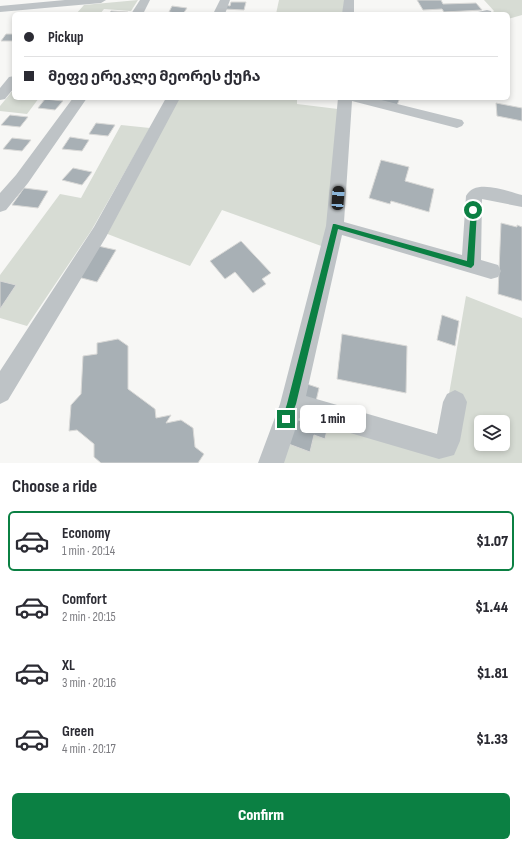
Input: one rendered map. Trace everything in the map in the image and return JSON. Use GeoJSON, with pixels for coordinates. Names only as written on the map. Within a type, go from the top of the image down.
{"type":"FeatureCollection","features":[{"type":"Feature","properties":{"kind":"street"},"geometry":{"type":"LineString","coordinates":[[0,9],[46,2],[80,2],[101,0]]}},
{"type":"Feature","properties":{"kind":"street"},"geometry":{"type":"LineString","coordinates":[[137,12],[145,0]]}},
{"type":"Feature","properties":{"kind":"street"},"geometry":{"type":"LineString","coordinates":[[220,12],[225,0]]}},
{"type":"Feature","properties":{"kind":"street"},"geometry":{"type":"LineString","coordinates":[[348,12],[349,0]]}},
{"type":"Feature","properties":{"kind":"street"},"geometry":{"type":"LineString","coordinates":[[72,12],[80,2]]}},
{"type":"Feature","properties":{"kind":"street"},"geometry":{"type":"LineString","coordinates":[[0,96],[12,82]]}},
{"type":"Feature","properties":{"kind":"street"},"geometry":{"type":"LineString","coordinates":[[0,205],[22,179],[79,100]]}},
{"type":"Feature","properties":{"kind":"street"},"geometry":{"type":"LineString","coordinates":[[0,392],[100,232],[173,100]]}},
{"type":"Feature","properties":{"kind":"street"},"geometry":{"type":"LineString","coordinates":[[271,463],[292,404],[335,226],[345,100]]}},
{"type":"Feature","properties":{"kind":"street"},"geometry":{"type":"LineString","coordinates":[[364,100],[457,123]]}},
{"type":"Feature","properties":{"kind":"street"},"geometry":{"type":"LineString","coordinates":[[471,265],[474,196],[482,192],[522,201]]}},
{"type":"Feature","properties":{"kind":"street"},"geometry":{"type":"LineString","coordinates":[[335,226],[491,271]]}},
{"type":"Feature","properties":{"kind":"street"},"geometry":{"type":"LineString","coordinates":[[292,404],[439,448],[445,446],[448,441],[455,402]]}},
{"type":"Feature","properties":{"kind":"shaded area"},"geometry":{"type":"Polygon","coordinates":[[[138,0],[131,11],[104,9],[102,12],[78,12],[84,5],[138,0]]]}},
{"type":"Feature","properties":{"kind":"shaded area"},"geometry":{"type":"Polygon","coordinates":[[[279,0],[345,0],[344,12],[276,12],[279,0]]]}},
{"type":"Feature","properties":{"kind":"shaded area"},"geometry":{"type":"Polygon","coordinates":[[[484,0],[522,0],[522,15],[510,18],[510,12],[493,12],[494,11],[484,0]]]}},
{"type":"Feature","properties":{"kind":"shaded area"},"geometry":{"type":"Polygon","coordinates":[[[12,91],[12,100],[38,100],[27,114],[0,111],[0,106],[12,91]]]}},
{"type":"Feature","properties":{"kind":"shaded area"},"geometry":{"type":"Polygon","coordinates":[[[175,100],[297,100],[297,104],[338,109],[330,213],[324,247],[222,210],[190,266],[105,233],[175,100]]]}},
{"type":"Feature","properties":{"kind":"shaded area"},"geometry":{"type":"Polygon","coordinates":[[[121,125],[150,128],[91,231],[27,326],[0,318],[0,275],[60,194],[81,198],[121,125]]]}},
{"type":"Feature","properties":{"kind":"shaded area"},"geometry":{"type":"Polygon","coordinates":[[[466,296],[522,318],[522,463],[275,463],[297,397],[441,440],[466,296]]]}},
{"type":"Feature","properties":{"kind":"building"},"geometry":{"type":"Polygon","coordinates":[[[417,0],[441,0],[443,4],[476,3],[482,10],[444,12],[442,9],[423,10],[417,0]]]}},
{"type":"Feature","properties":{"kind":"building"},"geometry":{"type":"Polygon","coordinates":[[[231,2],[246,2],[244,10],[225,9],[226,5],[230,6],[231,2]]]}},
{"type":"Feature","properties":{"kind":"building"},"geometry":{"type":"Polygon","coordinates":[[[172,6],[187,8],[184,12],[169,12],[172,6]]]}},
{"type":"Feature","properties":{"kind":"building"},"geometry":{"type":"Polygon","coordinates":[[[6,34],[12,34],[12,41],[1,41],[6,34]]]}},
{"type":"Feature","properties":{"kind":"building"},"geometry":{"type":"Polygon","coordinates":[[[44,100],[63,101],[55,110],[38,108],[44,100]]]}},
{"type":"Feature","properties":{"kind":"building"},"geometry":{"type":"Polygon","coordinates":[[[377,100],[399,100],[397,105],[377,100]]]}},
{"type":"Feature","properties":{"kind":"building"},"geometry":{"type":"Polygon","coordinates":[[[496,103],[522,108],[522,121],[497,116],[496,103]]]}},
{"type":"Feature","properties":{"kind":"building"},"geometry":{"type":"Polygon","coordinates":[[[10,115],[28,117],[20,127],[1,125],[10,115]]]}},
{"type":"Feature","properties":{"kind":"building"},"geometry":{"type":"Polygon","coordinates":[[[96,123],[115,125],[108,136],[89,134],[96,123]]]}},
{"type":"Feature","properties":{"kind":"building"},"geometry":{"type":"Polygon","coordinates":[[[70,137],[89,140],[82,151],[62,149],[70,137]]]}},
{"type":"Feature","properties":{"kind":"building"},"geometry":{"type":"Polygon","coordinates":[[[12,138],[31,140],[22,151],[3,149],[12,138]]]}},
{"type":"Feature","properties":{"kind":"building"},"geometry":{"type":"Polygon","coordinates":[[[381,160],[409,167],[405,181],[434,189],[429,212],[391,201],[390,204],[369,198],[381,160]]]}},
{"type":"Feature","properties":{"kind":"building"},"geometry":{"type":"Polygon","coordinates":[[[73,168],[92,172],[82,185],[62,180],[73,168]]]}},
{"type":"Feature","properties":{"kind":"building"},"geometry":{"type":"Polygon","coordinates":[[[24,188],[48,191],[38,208],[12,205],[24,188]]]}},
{"type":"Feature","properties":{"kind":"building"},"geometry":{"type":"Polygon","coordinates":[[[501,223],[522,227],[522,301],[498,294],[501,223]]]}},
{"type":"Feature","properties":{"kind":"building"},"geometry":{"type":"Polygon","coordinates":[[[241,241],[271,273],[262,279],[266,284],[253,293],[235,272],[225,279],[210,261],[241,241]]]}},
{"type":"Feature","properties":{"kind":"building"},"geometry":{"type":"Polygon","coordinates":[[[98,246],[116,250],[97,282],[78,277],[98,246]]]}},
{"type":"Feature","properties":{"kind":"building"},"geometry":{"type":"Polygon","coordinates":[[[0,281],[16,285],[0,309],[0,281]]]}},
{"type":"Feature","properties":{"kind":"building"},"geometry":{"type":"Polygon","coordinates":[[[442,315],[459,321],[455,346],[437,340],[442,315]]]}},
{"type":"Feature","properties":{"kind":"building"},"geometry":{"type":"Polygon","coordinates":[[[342,334],[407,346],[406,393],[337,379],[342,334]]]}},
{"type":"Feature","properties":{"kind":"building"},"geometry":{"type":"Polygon","coordinates":[[[118,339],[128,346],[128,389],[155,409],[156,418],[171,415],[166,423],[181,420],[193,428],[195,447],[204,454],[198,463],[101,463],[94,457],[94,444],[77,430],[69,431],[71,405],[81,394],[83,356],[97,354],[97,343],[118,339]]]}},
{"type":"Feature","properties":{"kind":"building"},"geometry":{"type":"Polygon","coordinates":[[[307,384],[319,388],[316,401],[303,397],[307,384]]]}},
{"type":"Feature","properties":{"kind":"building"},"geometry":{"type":"Polygon","coordinates":[[[293,418],[327,430],[325,439],[314,435],[310,452],[286,443],[293,418]]]}},
{"type":"Feature","properties":{"kind":"route"},"geometry":{"type":"LineString","coordinates":[[286,419],[292,404],[335,226],[471,265],[473,210]]}}]}
